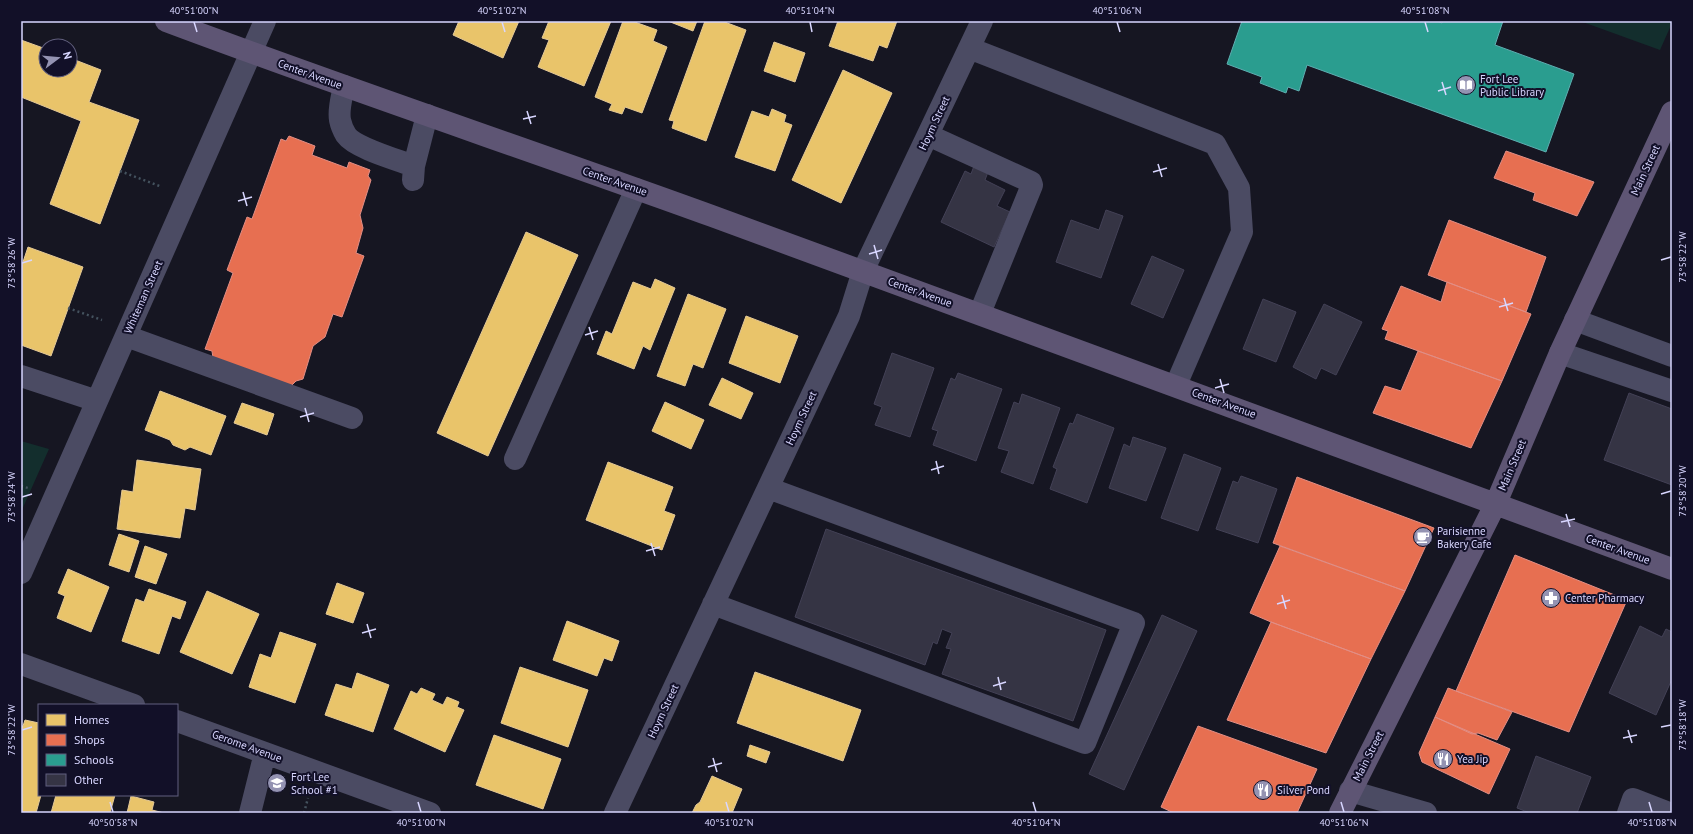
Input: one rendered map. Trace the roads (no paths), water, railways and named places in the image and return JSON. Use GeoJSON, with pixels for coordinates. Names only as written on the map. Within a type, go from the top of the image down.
{"type":"FeatureCollection","features":[{"type":"Feature","properties":{"kind":"main road","name":"Center Avenue"},"geometry":{"type":"LineString","coordinates":[[166,21],[251,53],[636,189],[980,313],[1672,569]]}},
{"type":"Feature","properties":{"kind":"main road","name":"Main Street"},"geometry":{"type":"LineString","coordinates":[[1340,813],[1350,790],[1496,503],[1560,353],[1672,112]]}},
{"type":"Feature","properties":{"kind":"street","name":"Whiteman Street"},"geometry":{"type":"LineString","coordinates":[[21,573],[265,21]]}},
{"type":"Feature","properties":{"kind":"street","name":"Hoym Street"},"geometry":{"type":"LineString","coordinates":[[615,813],[849,316],[863,271],[982,21]]}},
{"type":"Feature","properties":{"kind":"street"},"geometry":{"type":"LineString","coordinates":[[969,48],[1215,144],[1239,188],[1242,232],[1176,385]]}},
{"type":"Feature","properties":{"kind":"street"},"geometry":{"type":"LineString","coordinates":[[344,86],[340,108],[340,119],[346,136],[367,149],[413,173],[427,115]]}},
{"type":"Feature","properties":{"kind":"street"},"geometry":{"type":"LineString","coordinates":[[928,135],[1031,182],[1032,185],[980,313]]}},
{"type":"Feature","properties":{"kind":"street"},"geometry":{"type":"LineString","coordinates":[[514,459],[636,189]]}},
{"type":"Feature","properties":{"kind":"street"},"geometry":{"type":"LineString","coordinates":[[1575,320],[1672,356]]}},
{"type":"Feature","properties":{"kind":"street"},"geometry":{"type":"LineString","coordinates":[[127,333],[352,418]]}},
{"type":"Feature","properties":{"kind":"street"},"geometry":{"type":"LineString","coordinates":[[1560,353],[1672,391]]}},
{"type":"Feature","properties":{"kind":"street"},"geometry":{"type":"LineString","coordinates":[[21,376],[97,401]]}},
{"type":"Feature","properties":{"kind":"street"},"geometry":{"type":"LineString","coordinates":[[713,604],[1085,743],[1134,622],[768,488]]}},
{"type":"Feature","properties":{"kind":"street"},"geometry":{"type":"LineString","coordinates":[[21,664],[131,704]]}},
{"type":"Feature","properties":{"kind":"street","name":"Gerome Avenue"},"geometry":{"type":"LineString","coordinates":[[178,721],[430,813]]}},
{"type":"Feature","properties":{"kind":"street"},"geometry":{"type":"LineString","coordinates":[[250,813],[265,753]]}},
{"type":"Feature","properties":{"kind":"street"},"geometry":{"type":"LineString","coordinates":[[1350,790],[1426,813]]}},
{"type":"Feature","properties":{"kind":"street"},"geometry":{"type":"LineString","coordinates":[[1628,813],[1633,799],[1669,813]]}},
{"type":"Feature","properties":{"kind":"place","name":"Fort Lee Public Library"},"geometry":{"type":"Point","coordinates":[1466,85]}},
{"type":"Feature","properties":{"kind":"place","name":"Parisienne Bakery Cafe"},"geometry":{"type":"Point","coordinates":[1423,537]}},
{"type":"Feature","properties":{"kind":"place","name":"Center Pharmacy"},"geometry":{"type":"Point","coordinates":[1551,598]}},
{"type":"Feature","properties":{"kind":"place","name":"Yea Jip"},"geometry":{"type":"Point","coordinates":[1443,759]}},
{"type":"Feature","properties":{"kind":"place","name":"Fort Lee School #1"},"geometry":{"type":"Point","coordinates":[277,783]}},
{"type":"Feature","properties":{"kind":"place","name":"Silver Pond"},"geometry":{"type":"Point","coordinates":[1263,790]}}]}
